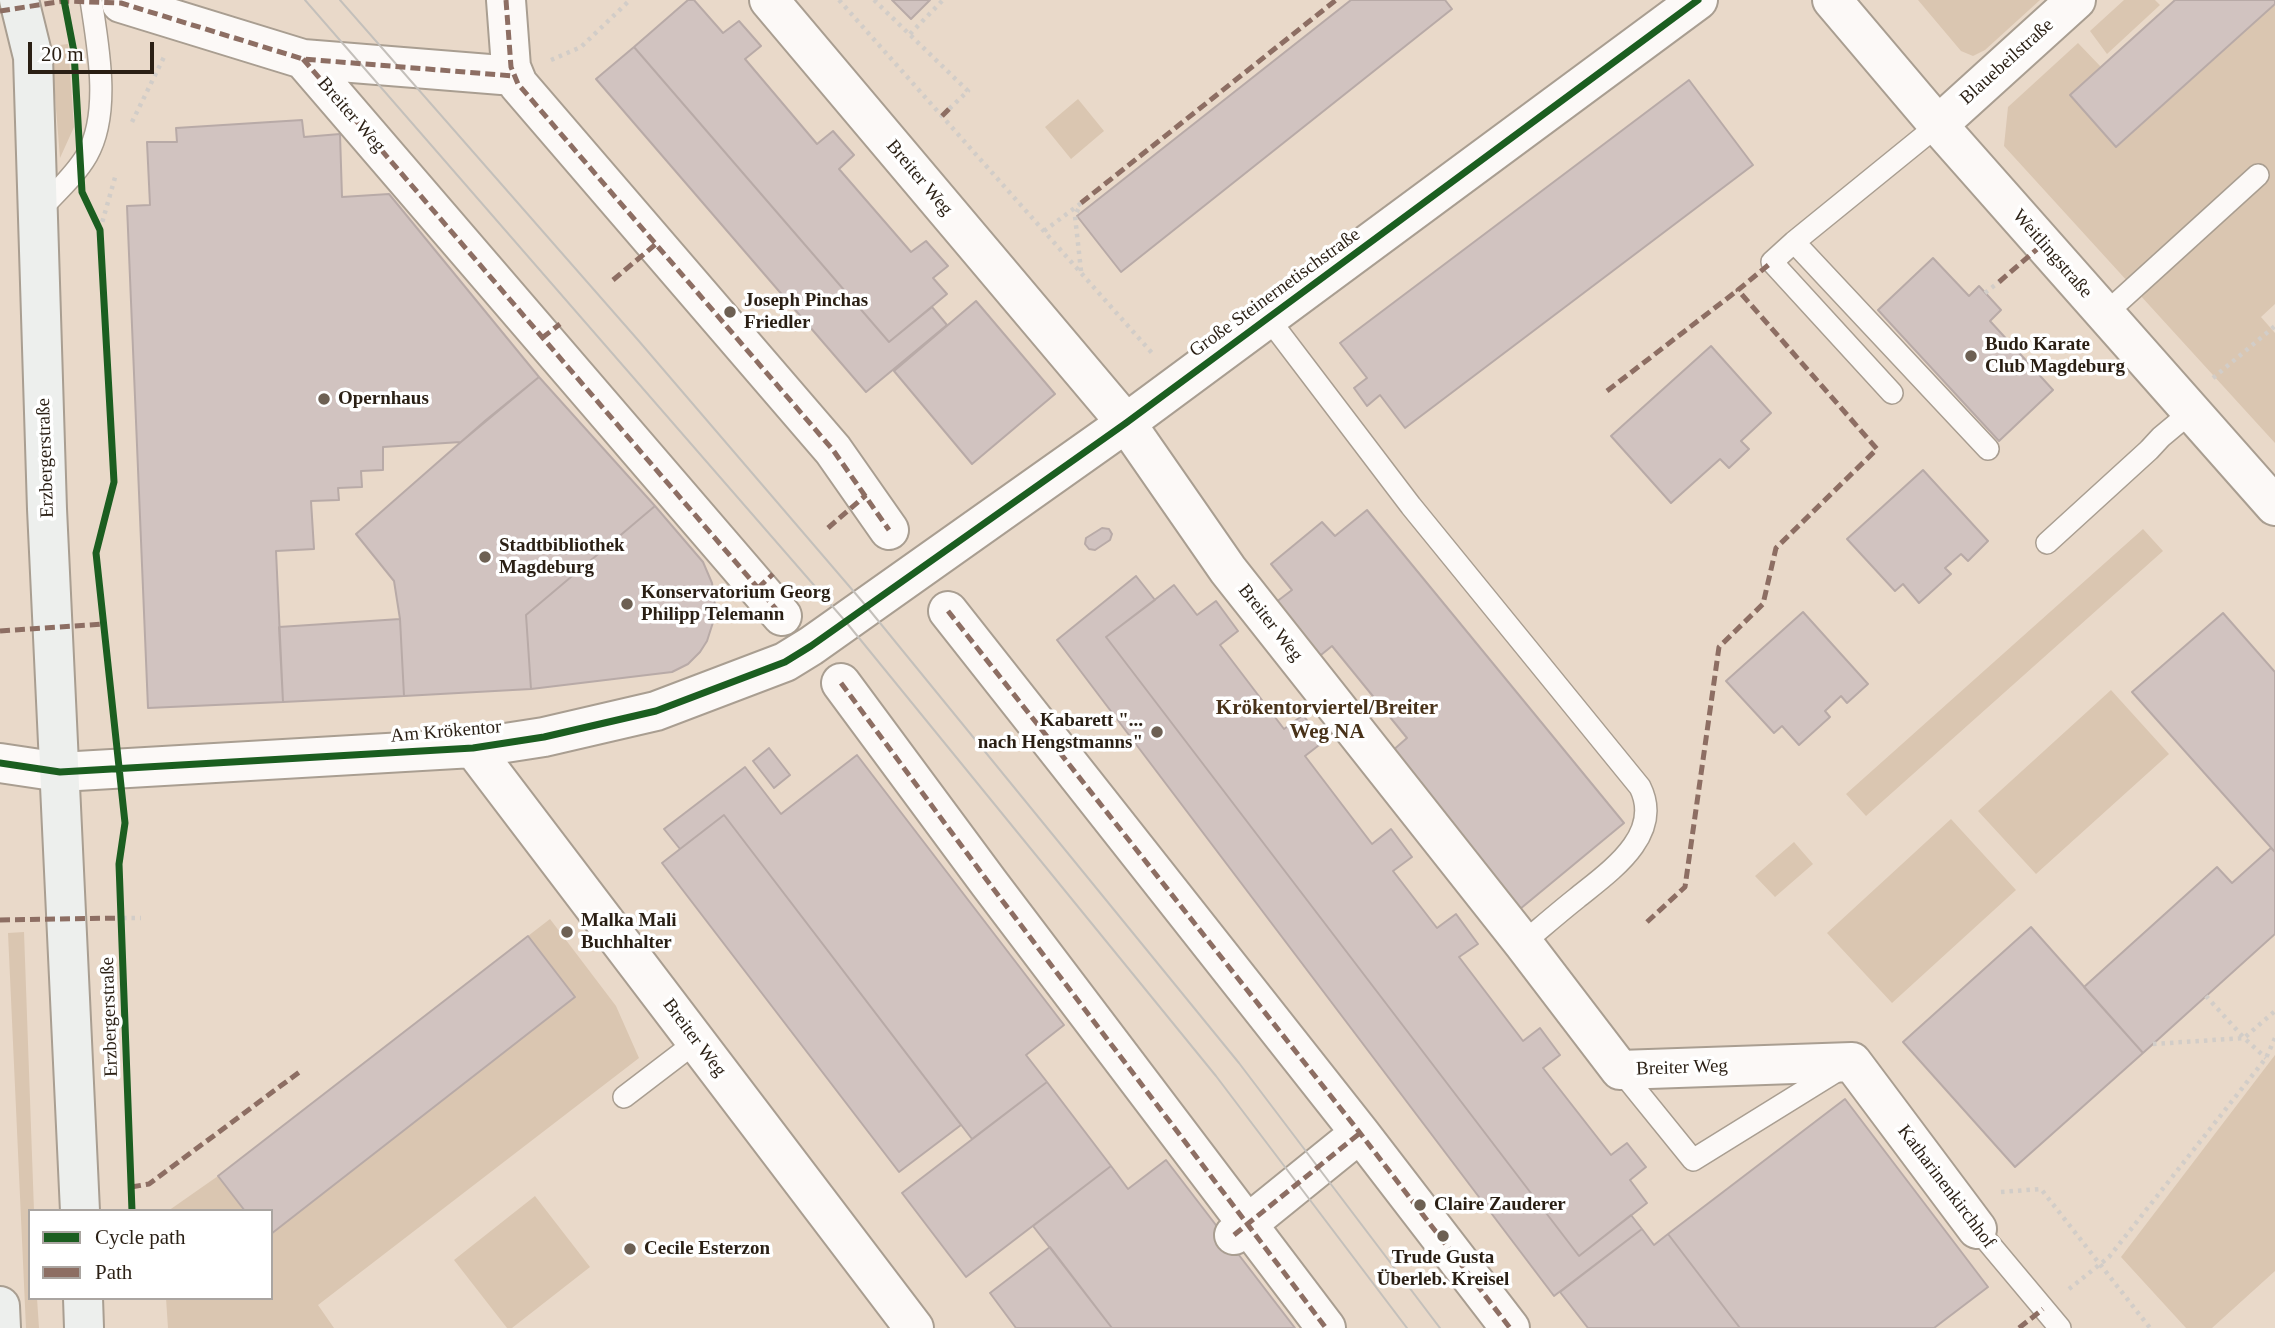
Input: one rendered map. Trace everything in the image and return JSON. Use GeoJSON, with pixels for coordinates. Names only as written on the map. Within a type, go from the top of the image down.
{"type":"FeatureCollection","features":[{"type":"Feature","properties":{"kind":"street","name":"Erzbergerstraße"},"geometry":{"type":"LineString","coordinates":[[19,0],[33,57],[47,509],[80,1209]]}},
{"type":"Feature","properties":{"kind":"street"},"geometry":{"type":"LineString","coordinates":[[506,0],[510,58],[514,76],[523,91],[833,450],[889,530]]}},
{"type":"Feature","properties":{"kind":"street","name":"Breiter Weg"},"geometry":{"type":"LineString","coordinates":[[769,0],[1126,423],[1228,570],[1620,1070],[1852,1062]]}},
{"type":"Feature","properties":{"kind":"street","name":"Große Steinernetischstraße"},"geometry":{"type":"LineString","coordinates":[[867,607],[1126,423],[1698,0]]}},
{"type":"Feature","properties":{"kind":"street","name":"Weitlingstraße"},"geometry":{"type":"LineString","coordinates":[[1832,0],[1938,125],[2275,506]]}},
{"type":"Feature","properties":{"kind":"street","name":"Blauebeilstraße"},"geometry":{"type":"LineString","coordinates":[[1938,125],[2076,0]]}},
{"type":"Feature","properties":{"kind":"street","name":"Breiter Weg"},"geometry":{"type":"LineString","coordinates":[[106,1],[303,58],[514,76]]}},
{"type":"Feature","properties":{"kind":"street","name":"Breiter Weg"},"geometry":{"type":"LineString","coordinates":[[303,58],[782,616]]}},
{"type":"Feature","properties":{"kind":"street","name":"Am Krökentor"},"geometry":{"type":"LineString","coordinates":[[0,763],[60,772],[473,748],[606,724],[656,711],[704,694],[785,662],[867,607]]}},
{"type":"Feature","properties":{"kind":"street"},"geometry":{"type":"LineString","coordinates":[[948,611],[1360,1133],[1510,1328]]}},
{"type":"Feature","properties":{"kind":"street"},"geometry":{"type":"LineString","coordinates":[[841,683],[1241,1230],[1326,1328]]}},
{"type":"Feature","properties":{"kind":"street","name":"Breiter Weg"},"geometry":{"type":"LineString","coordinates":[[473,748],[914,1328]]}},
{"type":"Feature","properties":{"kind":"street","name":"Katharinenkirchhof"},"geometry":{"type":"LineString","coordinates":[[1852,1062],[1977,1228]]}},
{"type":"Feature","properties":{"kind":"street"},"geometry":{"type":"LineString","coordinates":[[1241,1230],[1360,1133]]}},
{"type":"Feature","properties":{"kind":"street"},"geometry":{"type":"LineString","coordinates":[[83,1300],[84,1328]]}},
{"type":"Feature","properties":{"kind":"street"},"geometry":{"type":"LineString","coordinates":[[0,1306],[1,1328]]}},
{"type":"Feature","properties":{"kind":"lane"},"geometry":{"type":"LineString","coordinates":[[38,212],[80,166],[95,136],[99,121],[106,1]]}},
{"type":"Feature","properties":{"kind":"lane"},"geometry":{"type":"LineString","coordinates":[[1892,393],[1772,262],[1938,125]]}},
{"type":"Feature","properties":{"kind":"lane"},"geometry":{"type":"LineString","coordinates":[[2105,314],[2258,175]]}},
{"type":"Feature","properties":{"kind":"lane"},"geometry":{"type":"LineString","coordinates":[[1794,242],[1988,449]]}},
{"type":"Feature","properties":{"kind":"lane"},"geometry":{"type":"LineString","coordinates":[[1268,318],[1410,506],[1643,794],[1646,811],[1641,833],[1628,853],[1613,869],[1523,943]]}},
{"type":"Feature","properties":{"kind":"lane"},"geometry":{"type":"LineString","coordinates":[[2047,543],[2149,450],[2187,408]]}},
{"type":"Feature","properties":{"kind":"lane"},"geometry":{"type":"LineString","coordinates":[[624,1097],[696,1042]]}},
{"type":"Feature","properties":{"kind":"lane"},"geometry":{"type":"LineString","coordinates":[[1620,1070],[1693,1160],[1852,1062]]}},
{"type":"Feature","properties":{"kind":"lane","name":"Katharinenkirchhof"},"geometry":{"type":"LineString","coordinates":[[1977,1228],[2060,1328]]}},
{"type":"Feature","properties":{"kind":"path"},"geometry":{"type":"LineString","coordinates":[[514,76],[581,47],[630,0]]}},
{"type":"Feature","properties":{"kind":"path"},"geometry":{"type":"LineString","coordinates":[[839,0],[1147,348]]}},
{"type":"Feature","properties":{"kind":"path"},"geometry":{"type":"LineString","coordinates":[[874,0],[968,91],[949,109]]}},
{"type":"Feature","properties":{"kind":"path"},"geometry":{"type":"LineString","coordinates":[[909,34],[943,0]]}},
{"type":"Feature","properties":{"kind":"path"},"geometry":{"type":"LineString","coordinates":[[129,129],[181,22]]}},
{"type":"Feature","properties":{"kind":"path"},"geometry":{"type":"LineString","coordinates":[[80,166],[82,192],[100,230]]}},
{"type":"Feature","properties":{"kind":"path"},"geometry":{"type":"LineString","coordinates":[[100,230],[118,167]]}},
{"type":"Feature","properties":{"kind":"path"},"geometry":{"type":"LineString","coordinates":[[1044,231],[1081,203],[1075,216],[1081,272]]}},
{"type":"Feature","properties":{"kind":"path"},"geometry":{"type":"LineString","coordinates":[[1985,293],[1999,282]]}},
{"type":"Feature","properties":{"kind":"path"},"geometry":{"type":"LineString","coordinates":[[2187,408],[2275,326]]}},
{"type":"Feature","properties":{"kind":"path"},"geometry":{"type":"LineString","coordinates":[[123,918],[141,918]]}},
{"type":"Feature","properties":{"kind":"path"},"geometry":{"type":"LineString","coordinates":[[2206,996],[2266,1058]]}},
{"type":"Feature","properties":{"kind":"path"},"geometry":{"type":"LineString","coordinates":[[2153,1044],[2244,1038],[2275,1011]]}},
{"type":"Feature","properties":{"kind":"path"},"geometry":{"type":"LineString","coordinates":[[2043,1309],[2109,1256],[2266,1058],[2275,1038]]}},
{"type":"Feature","properties":{"kind":"path"},"geometry":{"type":"LineString","coordinates":[[1993,1192],[2041,1189],[2150,1328]]}},
{"type":"Feature","properties":{"kind":"shaded area"},"geometry":{"type":"Polygon","coordinates":[[[1918,0],[2040,0],[1985,50],[1973,56],[1961,51],[1918,0]]]}},
{"type":"Feature","properties":{"kind":"shaded area"},"geometry":{"type":"Polygon","coordinates":[[[2124,0],[2155,0],[2160,5],[2107,54],[2090,31],[2124,0]]]}},
{"type":"Feature","properties":{"kind":"shaded area"},"geometry":{"type":"Polygon","coordinates":[[[2275,4],[2275,304],[2261,317],[2275,333],[2275,443],[2004,146],[2008,107],[2078,43],[2101,67],[2070,95],[2117,147],[2275,4]]]}},
{"type":"Feature","properties":{"kind":"shaded area"},"geometry":{"type":"Polygon","coordinates":[[[68,44],[74,127],[60,158],[51,46],[68,44]]]}},
{"type":"Feature","properties":{"kind":"shaded area"},"geometry":{"type":"Polygon","coordinates":[[[1078,99],[1104,131],[1071,159],[1045,127],[1078,99]]]}},
{"type":"Feature","properties":{"kind":"shaded area"},"geometry":{"type":"Polygon","coordinates":[[[2143,529],[2163,551],[1866,816],[1846,794],[2143,529]]]}},
{"type":"Feature","properties":{"kind":"shaded area"},"geometry":{"type":"Polygon","coordinates":[[[2111,690],[2169,754],[2036,874],[1978,811],[2111,690]]]}},
{"type":"Feature","properties":{"kind":"shaded area"},"geometry":{"type":"Polygon","coordinates":[[[1951,819],[2016,890],[1892,1003],[1827,933],[1951,819]]]}},
{"type":"Feature","properties":{"kind":"shaded area"},"geometry":{"type":"Polygon","coordinates":[[[1794,842],[1813,864],[1775,897],[1755,876],[1794,842]]]}},
{"type":"Feature","properties":{"kind":"shaded area"},"geometry":{"type":"Polygon","coordinates":[[[550,919],[616,1006],[639,1058],[318,1305],[334,1328],[168,1328],[166,1300],[273,1300],[273,1232],[575,997],[528,936],[550,919]]]}},
{"type":"Feature","properties":{"kind":"shaded area"},"geometry":{"type":"Polygon","coordinates":[[[24,932],[34,1209],[28,1209],[28,1300],[37,1300],[39,1328],[26,1328],[8,933],[24,932]]]}},
{"type":"Feature","properties":{"kind":"shaded area"},"geometry":{"type":"Polygon","coordinates":[[[2275,1055],[2275,1271],[2212,1328],[2186,1328],[2121,1257],[2275,1055]]]}},
{"type":"Feature","properties":{"kind":"shaded area"},"geometry":{"type":"Polygon","coordinates":[[[218,1176],[243,1209],[171,1209],[218,1176]]]}},
{"type":"Feature","properties":{"kind":"shaded area"},"geometry":{"type":"Polygon","coordinates":[[[535,1196],[590,1267],[512,1328],[507,1328],[454,1260],[535,1196]]]}},
{"type":"Feature","properties":{"kind":"building"},"geometry":{"type":"Polygon","coordinates":[[[688,0],[694,0],[723,33],[739,21],[761,46],[745,59],[817,144],[833,131],[854,155],[839,169],[911,252],[926,241],[948,266],[933,278],[947,294],[889,342],[634,47],[688,0]]]}},
{"type":"Feature","properties":{"kind":"building"},"geometry":{"type":"Polygon","coordinates":[[[892,0],[930,0],[911,19],[892,0]]]}},
{"type":"Feature","properties":{"kind":"building"},"geometry":{"type":"Polygon","coordinates":[[[1351,0],[1445,0],[1452,9],[1121,272],[1077,216],[1351,0]]]}},
{"type":"Feature","properties":{"kind":"building"},"geometry":{"type":"Polygon","coordinates":[[[2175,0],[2275,0],[2275,4],[2116,147],[2070,95],[2175,0]]]}},
{"type":"Feature","properties":{"kind":"building"},"geometry":{"type":"Polygon","coordinates":[[[634,47],[889,342],[932,307],[947,325],[866,392],[596,79],[634,47]]]}},
{"type":"Feature","properties":{"kind":"building"},"geometry":{"type":"Polygon","coordinates":[[[1689,80],[1753,165],[1405,428],[1380,395],[1367,406],[1354,388],[1367,378],[1340,343],[1689,80]]]}},
{"type":"Feature","properties":{"kind":"building","name":"Opernhaus"},"geometry":{"type":"Polygon","coordinates":[[[302,120],[304,137],[340,134],[342,197],[389,194],[539,377],[461,442],[383,447],[383,470],[361,471],[362,487],[338,488],[339,500],[311,501],[314,549],[276,551],[283,702],[148,708],[127,206],[150,205],[147,142],[177,142],[176,128],[302,120]]]}},
{"type":"Feature","properties":{"kind":"building","name":"Budo Karate Club Magdeburg"},"geometry":{"type":"Polygon","coordinates":[[[1933,258],[1969,296],[1979,286],[2001,310],[1990,321],[2053,390],[1999,441],[1878,310],[1933,258]]]}},
{"type":"Feature","properties":{"kind":"building"},"geometry":{"type":"Polygon","coordinates":[[[976,301],[1055,394],[972,464],[894,371],[976,301]]]}},
{"type":"Feature","properties":{"kind":"building"},"geometry":{"type":"Polygon","coordinates":[[[1711,346],[1771,413],[1741,441],[1749,449],[1729,468],[1720,459],[1671,503],[1611,436],[1711,346]]]}},
{"type":"Feature","properties":{"kind":"building","name":"Stadtbibliothek Magdeburg"},"geometry":{"type":"Polygon","coordinates":[[[539,377],[655,506],[526,615],[531,689],[404,696],[400,619],[394,581],[356,534],[539,377]]]}},
{"type":"Feature","properties":{"kind":"building"},"geometry":{"type":"Polygon","coordinates":[[[1923,470],[1988,541],[1968,561],[1961,554],[1945,568],[1951,574],[1919,603],[1903,584],[1895,591],[1847,539],[1923,470]]]}},
{"type":"Feature","properties":{"kind":"building","name":"Konservatorium Georg Philipp Telemann"},"geometry":{"type":"Polygon","coordinates":[[[655,506],[703,562],[712,583],[716,613],[707,641],[700,652],[688,664],[672,672],[531,689],[526,615],[655,506]]]}},
{"type":"Feature","properties":{"kind":"building"},"geometry":{"type":"Polygon","coordinates":[[[1367,510],[1624,823],[1520,909],[1391,752],[1407,738],[1332,646],[1311,663],[1267,609],[1292,590],[1271,564],[1322,522],[1335,536],[1367,510]]]}},
{"type":"Feature","properties":{"kind":"building"},"geometry":{"type":"Polygon","coordinates":[[[1102,528],[1109,529],[1112,534],[1110,540],[1095,550],[1089,549],[1085,544],[1086,538],[1102,528]]]}},
{"type":"Feature","properties":{"kind":"building"},"geometry":{"type":"Polygon","coordinates":[[[1136,576],[1155,600],[1106,637],[1579,1256],[1631,1215],[1642,1229],[1554,1296],[1057,640],[1136,576]]]}},
{"type":"Feature","properties":{"kind":"building"},"geometry":{"type":"Polygon","coordinates":[[[1174,585],[1197,615],[1216,601],[1238,631],[1220,645],[1284,729],[1303,715],[1323,742],[1305,756],[1372,844],[1391,829],[1412,857],[1393,871],[1437,928],[1456,914],[1478,944],[1459,957],[1523,1041],[1540,1028],[1560,1055],[1543,1068],[1611,1155],[1627,1143],[1646,1167],[1630,1180],[1647,1203],[1579,1256],[1106,637],[1174,585]]]}},
{"type":"Feature","properties":{"kind":"building"},"geometry":{"type":"Polygon","coordinates":[[[1803,612],[1868,684],[1847,703],[1841,696],[1825,711],[1830,717],[1799,745],[1782,726],[1774,733],[1726,681],[1803,612]]]}},
{"type":"Feature","properties":{"kind":"building"},"geometry":{"type":"Polygon","coordinates":[[[2223,613],[2275,672],[2275,852],[2132,692],[2223,613]]]}},
{"type":"Feature","properties":{"kind":"building"},"geometry":{"type":"Polygon","coordinates":[[[400,619],[404,696],[283,702],[279,627],[400,619]]]}},
{"type":"Feature","properties":{"kind":"building"},"geometry":{"type":"Polygon","coordinates":[[[769,748],[790,775],[774,788],[753,761],[769,748]]]}},
{"type":"Feature","properties":{"kind":"building"},"geometry":{"type":"Polygon","coordinates":[[[857,755],[1064,1025],[1026,1055],[1047,1082],[972,1139],[724,815],[680,849],[664,829],[745,767],[781,814],[857,755]]]}},
{"type":"Feature","properties":{"kind":"building"},"geometry":{"type":"Polygon","coordinates":[[[724,815],[961,1125],[899,1172],[662,863],[724,815]]]}},
{"type":"Feature","properties":{"kind":"building"},"geometry":{"type":"Polygon","coordinates":[[[2271,848],[2275,852],[2275,934],[2143,1053],[2084,987],[2217,867],[2232,883],[2271,848]]]}},
{"type":"Feature","properties":{"kind":"building"},"geometry":{"type":"Polygon","coordinates":[[[2031,927],[2143,1053],[2015,1167],[1903,1042],[2031,927]]]}},
{"type":"Feature","properties":{"kind":"building"},"geometry":{"type":"Polygon","coordinates":[[[528,936],[575,997],[273,1232],[273,1209],[243,1209],[218,1176],[528,936]]]}},
{"type":"Feature","properties":{"kind":"building"},"geometry":{"type":"Polygon","coordinates":[[[1047,1082],[1111,1166],[966,1277],[902,1193],[1047,1082]]]}},
{"type":"Feature","properties":{"kind":"building"},"geometry":{"type":"Polygon","coordinates":[[[1845,1099],[1988,1287],[1934,1328],[1740,1328],[1668,1234],[1845,1099]]]}},
{"type":"Feature","properties":{"kind":"building"},"geometry":{"type":"Polygon","coordinates":[[[1166,1160],[1295,1328],[1112,1328],[1033,1226],[1111,1166],[1128,1189],[1166,1160]]]}},
{"type":"Feature","properties":{"kind":"building"},"geometry":{"type":"Polygon","coordinates":[[[1642,1229],[1654,1245],[1668,1234],[1740,1328],[1588,1328],[1560,1292],[1642,1229]]]}},
{"type":"Feature","properties":{"kind":"building"},"geometry":{"type":"Polygon","coordinates":[[[1050,1247],[1112,1328],[1016,1328],[990,1293],[1050,1247]]]}},
{"type":"Feature","properties":{"kind":"tram line"},"geometry":{"type":"LineString","coordinates":[[305,0],[846,622],[1216,1076],[1407,1328]]}},
{"type":"Feature","properties":{"kind":"tram line"},"geometry":{"type":"LineString","coordinates":[[340,0],[638,340],[867,607],[1239,1063],[1440,1328]]}},
{"type":"Feature","properties":{"kind":"marked path"},"geometry":{"type":"LineString","coordinates":[[506,0],[511,67],[518,84],[833,450],[889,530]]}},
{"type":"Feature","properties":{"kind":"marked path"},"geometry":{"type":"LineString","coordinates":[[1081,203],[1336,0]]}},
{"type":"Feature","properties":{"kind":"marked path"},"geometry":{"type":"LineString","coordinates":[[0,11],[64,1],[121,3],[303,59],[514,76]]}},
{"type":"Feature","properties":{"kind":"marked path"},"geometry":{"type":"LineString","coordinates":[[303,59],[782,616]]}},
{"type":"Feature","properties":{"kind":"marked path"},"geometry":{"type":"LineString","coordinates":[[942,116],[949,109]]}},
{"type":"Feature","properties":{"kind":"marked path"},"geometry":{"type":"LineString","coordinates":[[613,280],[656,244]]}},
{"type":"Feature","properties":{"kind":"marked path"},"geometry":{"type":"LineString","coordinates":[[1999,282],[2043,244]]}},
{"type":"Feature","properties":{"kind":"marked path"},"geometry":{"type":"LineString","coordinates":[[1647,922],[1685,887],[1719,647],[1763,604],[1776,548],[1877,449],[1738,290],[1772,262]]}},
{"type":"Feature","properties":{"kind":"marked path"},"geometry":{"type":"LineString","coordinates":[[1607,391],[1738,290]]}},
{"type":"Feature","properties":{"kind":"marked path"},"geometry":{"type":"LineString","coordinates":[[542,338],[560,324]]}},
{"type":"Feature","properties":{"kind":"marked path"},"geometry":{"type":"LineString","coordinates":[[828,528],[866,495]]}},
{"type":"Feature","properties":{"kind":"marked path"},"geometry":{"type":"LineString","coordinates":[[758,588],[773,574]]}},
{"type":"Feature","properties":{"kind":"marked path"},"geometry":{"type":"LineString","coordinates":[[948,611],[1360,1133],[1510,1328]]}},
{"type":"Feature","properties":{"kind":"marked path"},"geometry":{"type":"LineString","coordinates":[[0,631],[104,624]]}},
{"type":"Feature","properties":{"kind":"marked path"},"geometry":{"type":"LineString","coordinates":[[841,683],[1326,1328]]}},
{"type":"Feature","properties":{"kind":"marked path"},"geometry":{"type":"LineString","coordinates":[[0,920],[123,918]]}},
{"type":"Feature","properties":{"kind":"marked path"},"geometry":{"type":"LineString","coordinates":[[131,1187],[149,1184],[302,1070]]}},
{"type":"Feature","properties":{"kind":"marked path"},"geometry":{"type":"LineString","coordinates":[[1234,1235],[1360,1133]]}},
{"type":"Feature","properties":{"kind":"marked path"},"geometry":{"type":"LineString","coordinates":[[2019,1328],[2043,1309]]}},
{"type":"Feature","properties":{"kind":"cycle path"},"geometry":{"type":"LineString","coordinates":[[64,0],[74,52],[82,192],[100,230],[114,482],[96,553],[125,823],[119,864],[132,1209]]}},
{"type":"Feature","properties":{"kind":"cycle path"},"geometry":{"type":"LineString","coordinates":[[0,763],[60,772],[473,748],[544,737],[656,711],[785,662],[1126,423],[1698,0]]}},
{"type":"Feature","properties":{"kind":"place","name":"Joseph Pinchas Friedler"},"geometry":{"type":"Point","coordinates":[730,312]}},
{"type":"Feature","properties":{"kind":"place","name":"Budo Karate Club Magdeburg"},"geometry":{"type":"Point","coordinates":[1971,356]}},
{"type":"Feature","properties":{"kind":"place","name":"Opernhaus"},"geometry":{"type":"Point","coordinates":[324,399]}},
{"type":"Feature","properties":{"kind":"place","name":"Stadtbibliothek Magdeburg"},"geometry":{"type":"Point","coordinates":[485,557]}},
{"type":"Feature","properties":{"kind":"place","name":"Konservatorium Georg Philipp Telemann"},"geometry":{"type":"Point","coordinates":[627,604]}},
{"type":"Feature","properties":{"kind":"place","name":"Kabarett \"... nach Hengstmanns\""},"geometry":{"type":"Point","coordinates":[1157,732]}},
{"type":"Feature","properties":{"kind":"place","name":"Malka Mali Buchhalter"},"geometry":{"type":"Point","coordinates":[567,932]}},
{"type":"Feature","properties":{"kind":"place","name":"Claire Zauderer"},"geometry":{"type":"Point","coordinates":[1420,1205]}},
{"type":"Feature","properties":{"kind":"place","name":"Trude Gusta Überleb. Kreisel"},"geometry":{"type":"Point","coordinates":[1443,1236]}},
{"type":"Feature","properties":{"kind":"place","name":"Cecile Esterzon"},"geometry":{"type":"Point","coordinates":[630,1249]}},
{"type":"Feature","properties":{"kind":"district","name":"Krökentorviertel/Breiter Weg NA"},"geometry":{"type":"Point","coordinates":[1327,721]}}]}
